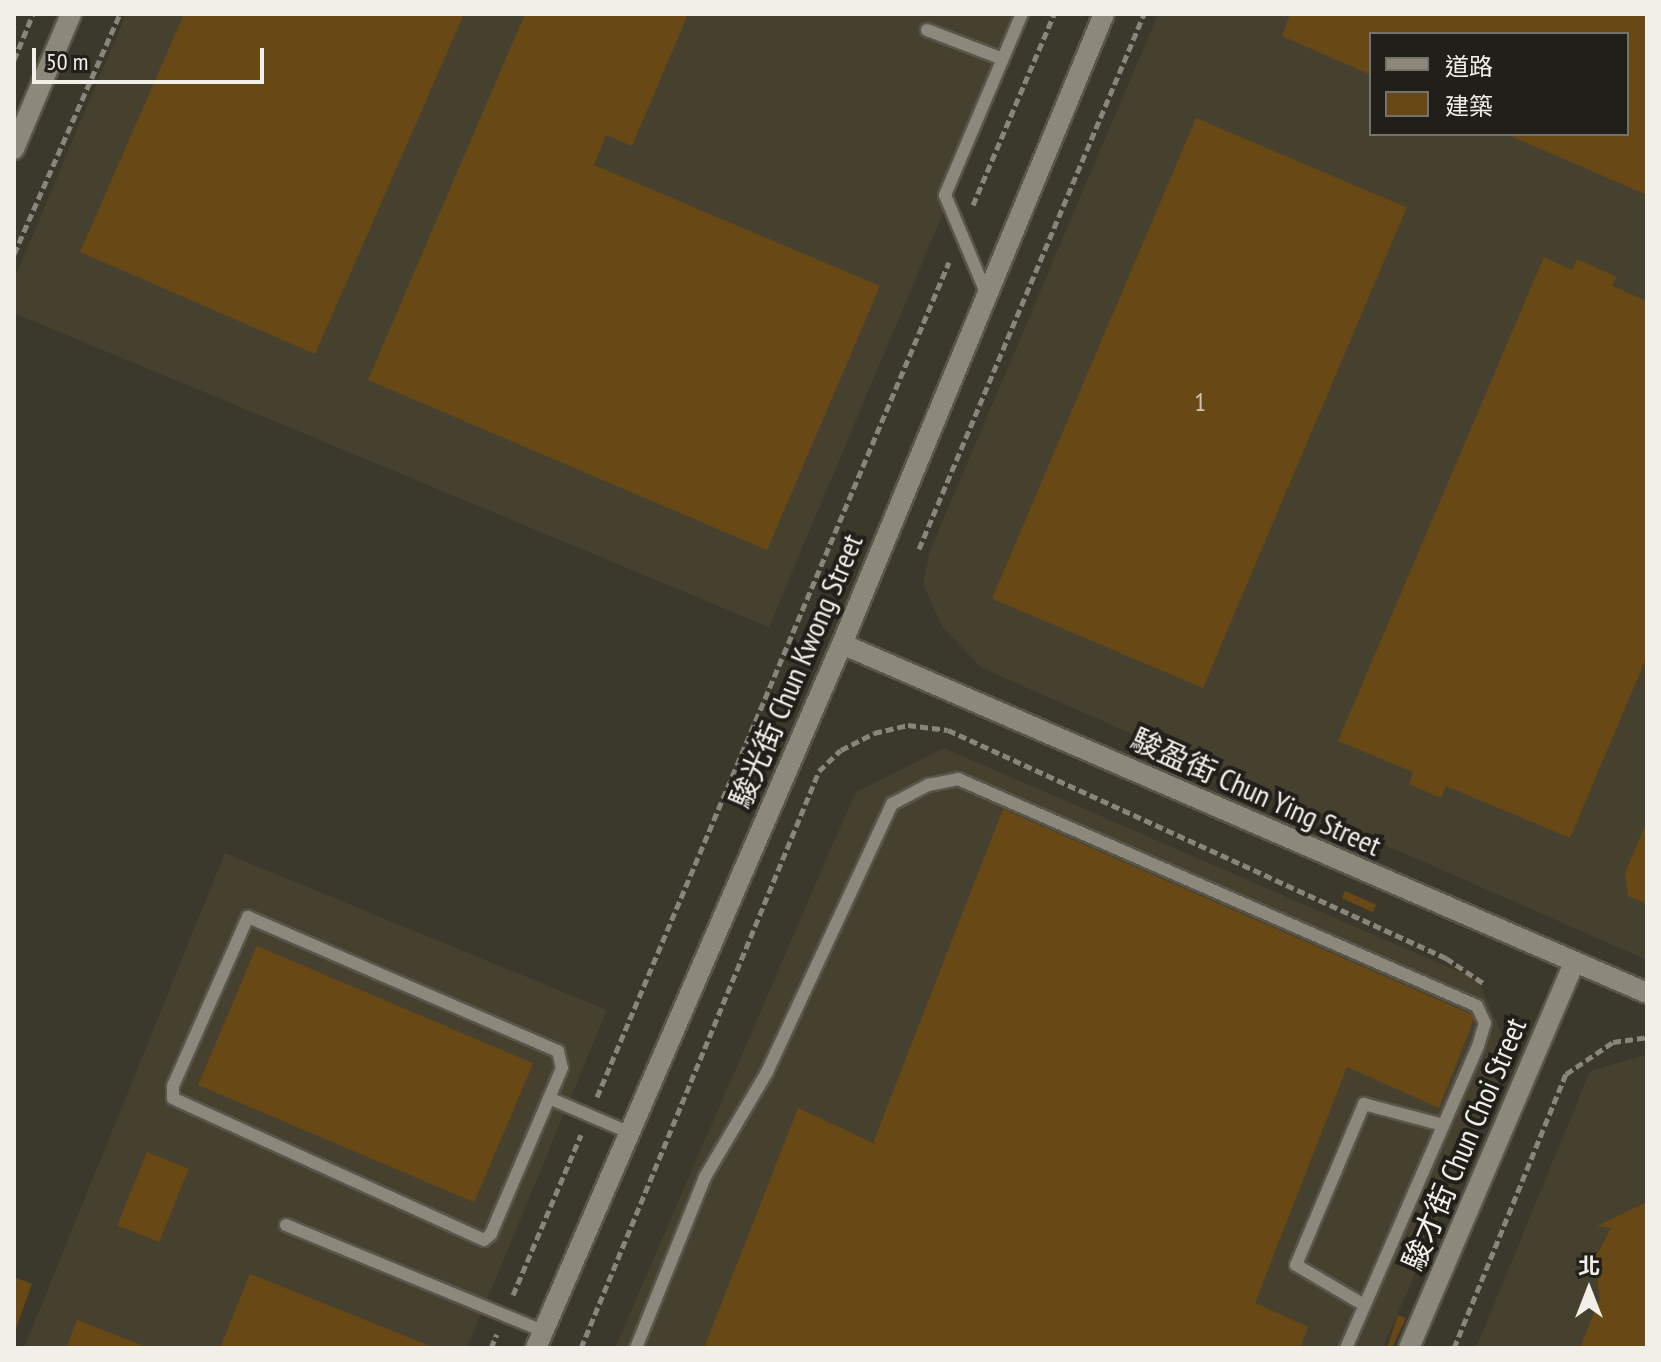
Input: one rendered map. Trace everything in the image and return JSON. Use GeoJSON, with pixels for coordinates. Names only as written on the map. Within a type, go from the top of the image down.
{"type":"FeatureCollection","features":[{"type":"Feature","properties":{"kind":"street"},"geometry":{"type":"LineString","coordinates":[[14,149],[71,14]]}},
{"type":"Feature","properties":{"kind":"street","name":"駿光街 Chun Kwong Street"},"geometry":{"type":"LineString","coordinates":[[540,1340],[842,644],[1104,14]]}},
{"type":"Feature","properties":{"kind":"street","name":"駿盈街 Chun Ying Street"},"geometry":{"type":"LineString","coordinates":[[842,644],[1647,993]]}},
{"type":"Feature","properties":{"kind":"street","name":"駿才街 Chun Choi Street"},"geometry":{"type":"LineString","coordinates":[[1409,1348],[1574,963]]}},
{"type":"Feature","properties":{"kind":"lane"},"geometry":{"type":"LineString","coordinates":[[987,295],[945,195],[1022,14]]}},
{"type":"Feature","properties":{"kind":"lane"},"geometry":{"type":"LineString","coordinates":[[927,30],[1003,59]]}},
{"type":"Feature","properties":{"kind":"lane"},"geometry":{"type":"LineString","coordinates":[[636,1348],[705,1177],[767,1072],[870,843],[892,804],[928,785],[958,779],[1477,1006],[1485,1023],[1346,1348]]}},
{"type":"Feature","properties":{"kind":"lane"},"geometry":{"type":"LineString","coordinates":[[248,917],[558,1051],[562,1068],[549,1098],[491,1234],[484,1240],[179,1104],[173,1086],[248,917]]}},
{"type":"Feature","properties":{"kind":"lane"},"geometry":{"type":"LineString","coordinates":[[549,1098],[628,1132]]}},
{"type":"Feature","properties":{"kind":"lane"},"geometry":{"type":"LineString","coordinates":[[1364,1305],[1296,1265],[1364,1104],[1443,1125]]}},
{"type":"Feature","properties":{"kind":"lane"},"geometry":{"type":"LineString","coordinates":[[286,1225],[504,1316],[540,1340]]}},
{"type":"Feature","properties":{"kind":"path"},"geometry":{"type":"LineString","coordinates":[[14,60],[33,14]]}},
{"type":"Feature","properties":{"kind":"path"},"geometry":{"type":"LineString","coordinates":[[14,254],[120,14]]}},
{"type":"Feature","properties":{"kind":"path"},"geometry":{"type":"LineString","coordinates":[[491,1348],[1054,14]]}},
{"type":"Feature","properties":{"kind":"path"},"geometry":{"type":"LineString","coordinates":[[919,549],[1144,14]]}},
{"type":"Feature","properties":{"kind":"path"},"geometry":{"type":"LineString","coordinates":[[581,1348],[819,771],[841,750],[874,733],[908,725],[948,730],[1471,973]]}},
{"type":"Feature","properties":{"kind":"path"},"geometry":{"type":"LineString","coordinates":[[1454,1348],[1566,1074],[1613,1042],[1647,1037]]}},
{"type":"Feature","properties":{"kind":"shaded area"},"geometry":{"type":"Polygon","coordinates":[[[126,14],[1027,14],[769,627],[14,313],[14,279],[126,14]]]}},
{"type":"Feature","properties":{"kind":"shaded area"},"geometry":{"type":"Polygon","coordinates":[[[1158,14],[1647,14],[1647,960],[982,668],[943,628],[923,584],[930,551],[1158,14]]]}},
{"type":"Feature","properties":{"kind":"shaded area"},"geometry":{"type":"Polygon","coordinates":[[[944,748],[1478,980],[1510,1052],[1383,1348],[615,1348],[855,793],[944,748]]]}},
{"type":"Feature","properties":{"kind":"shaded area"},"geometry":{"type":"Polygon","coordinates":[[[225,853],[607,1010],[467,1348],[24,1348],[225,853]]]}},
{"type":"Feature","properties":{"kind":"shaded area"},"geometry":{"type":"Polygon","coordinates":[[[1647,1054],[1647,1348],[1476,1348],[1590,1071],[1647,1054]]]}},
{"type":"Feature","properties":{"kind":"building"},"geometry":{"type":"Polygon","coordinates":[[[184,14],[464,14],[315,354],[80,252],[184,14]]]}},
{"type":"Feature","properties":{"kind":"building"},"geometry":{"type":"Polygon","coordinates":[[[525,14],[688,14],[632,146],[606,135],[594,165],[880,286],[767,550],[368,380],[525,14]]]}},
{"type":"Feature","properties":{"kind":"building"},"geometry":{"type":"Polygon","coordinates":[[[1290,14],[1647,14],[1647,195],[1511,136],[1629,136],[1629,32],[1369,32],[1369,74],[1282,36],[1290,14]]]}},
{"type":"Feature","properties":{"kind":"building"},"geometry":{"type":"Polygon","coordinates":[[[1196,118],[1407,207],[1203,688],[992,599],[1196,118]]]}},
{"type":"Feature","properties":{"kind":"building"},"geometry":{"type":"Polygon","coordinates":[[[1544,257],[1572,270],[1577,259],[1617,277],[1612,286],[1647,301],[1647,656],[1570,838],[1446,786],[1441,798],[1409,784],[1413,772],[1338,741],[1544,257]]]}},
{"type":"Feature","properties":{"kind":"building"},"geometry":{"type":"Polygon","coordinates":[[[1003,809],[1475,1016],[1439,1108],[1347,1067],[1255,1303],[1308,1327],[1300,1348],[704,1348],[798,1108],[873,1143],[1003,809]]]}},
{"type":"Feature","properties":{"kind":"building"},"geometry":{"type":"Polygon","coordinates":[[[1647,821],[1647,904],[1628,896],[1625,873],[1647,821]]]}},
{"type":"Feature","properties":{"kind":"building"},"geometry":{"type":"Polygon","coordinates":[[[1345,891],[1376,905],[1373,912],[1342,898],[1345,891]]]}},
{"type":"Feature","properties":{"kind":"building"},"geometry":{"type":"Polygon","coordinates":[[[257,946],[533,1063],[474,1202],[198,1085],[257,946]]]}},
{"type":"Feature","properties":{"kind":"building"},"geometry":{"type":"Polygon","coordinates":[[[147,1152],[189,1169],[159,1242],[117,1225],[147,1152]]]}},
{"type":"Feature","properties":{"kind":"building"},"geometry":{"type":"Polygon","coordinates":[[[1647,1202],[1647,1348],[1580,1348],[1600,1298],[1594,1260],[1611,1228],[1597,1226],[1647,1202]]]}},
{"type":"Feature","properties":{"kind":"building"},"geometry":{"type":"Polygon","coordinates":[[[250,1274],[435,1348],[220,1348],[250,1274]]]}},
{"type":"Feature","properties":{"kind":"building"},"geometry":{"type":"Polygon","coordinates":[[[14,1277],[32,1284],[14,1334],[14,1277]]]}},
{"type":"Feature","properties":{"kind":"building"},"geometry":{"type":"Polygon","coordinates":[[[1398,1315],[1406,1318],[1392,1348],[1387,1348],[1398,1315]]]}},
{"type":"Feature","properties":{"kind":"building"},"geometry":{"type":"Polygon","coordinates":[[[77,1320],[149,1348],[66,1348],[77,1320]]]}}]}
